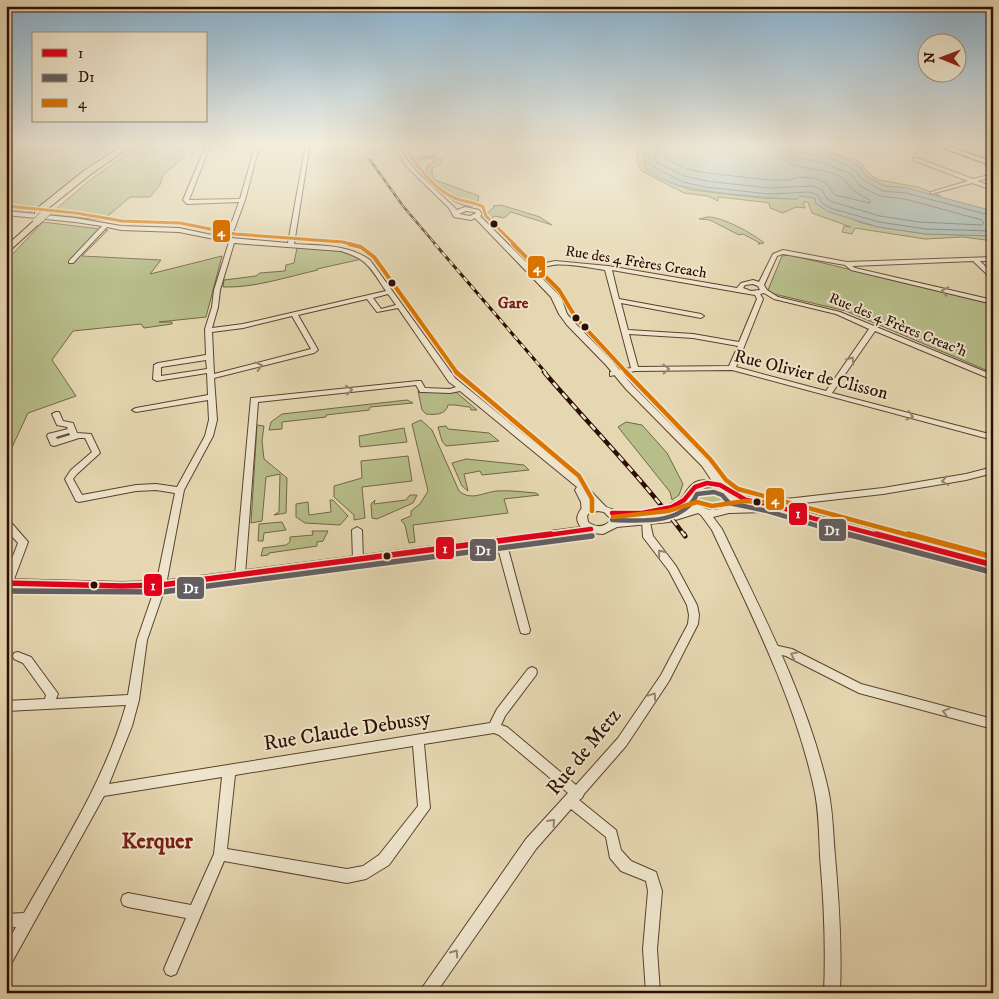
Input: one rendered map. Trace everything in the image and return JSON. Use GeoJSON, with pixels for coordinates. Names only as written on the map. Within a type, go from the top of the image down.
{"type":"FeatureCollection","features":[{"type":"Feature","properties":{"kind":"highway"},"geometry":{"type":"LineString","coordinates":[[6,242],[68,190]]}},
{"type":"Feature","properties":{"kind":"highway"},"geometry":{"type":"LineString","coordinates":[[6,251],[36,216],[72,190]]}},
{"type":"Feature","properties":{"kind":"street"},"geometry":{"type":"LineString","coordinates":[[190,190],[187,202],[242,200]]}},
{"type":"Feature","properties":{"kind":"street"},"geometry":{"type":"LineString","coordinates":[[6,959],[100,790],[126,726],[133,700],[142,640],[161,585],[180,490],[209,436],[213,420],[208,330],[215,307],[217,289],[245,190]]}},
{"type":"Feature","properties":{"kind":"street"},"geometry":{"type":"LineString","coordinates":[[290,244],[300,190]]}},
{"type":"Feature","properties":{"kind":"street"},"geometry":{"type":"LineString","coordinates":[[433,190],[450,205],[456,216],[461,218],[477,217],[526,266],[558,300],[562,314],[628,387],[714,474],[721,486]]}},
{"type":"Feature","properties":{"kind":"street"},"geometry":{"type":"LineString","coordinates":[[933,194],[947,190]]}},
{"type":"Feature","properties":{"kind":"street"},"geometry":{"type":"LineString","coordinates":[[450,205],[477,210],[479,214],[477,217]]}},
{"type":"Feature","properties":{"kind":"street"},"geometry":{"type":"LineString","coordinates":[[455,213],[465,209]]}},
{"type":"Feature","properties":{"kind":"street"},"geometry":{"type":"LineString","coordinates":[[6,213],[105,226],[179,230],[230,240],[342,249],[359,254],[368,261],[450,376],[580,485],[613,519],[646,520],[702,511],[725,512],[762,509],[802,515],[993,565]]}},
{"type":"Feature","properties":{"kind":"street"},"geometry":{"type":"LineString","coordinates":[[71,262],[105,226]]}},
{"type":"Feature","properties":{"kind":"street"},"geometry":{"type":"LineString","coordinates":[[732,368],[760,300],[761,290],[775,255],[783,252],[844,264],[993,259]]}},
{"type":"Feature","properties":{"kind":"street"},"geometry":{"type":"LineString","coordinates":[[974,259],[993,278]]}},
{"type":"Feature","properties":{"kind":"street","name":"Rue des 4 Frères Creach"},"geometry":{"type":"LineString","coordinates":[[526,266],[536,267],[556,263],[608,268],[714,287],[761,290]]}},
{"type":"Feature","properties":{"kind":"street"},"geometry":{"type":"LineString","coordinates":[[844,264],[853,269],[993,302]]}},
{"type":"Feature","properties":{"kind":"street"},"geometry":{"type":"LineString","coordinates":[[608,268],[635,369]]}},
{"type":"Feature","properties":{"kind":"street"},"geometry":{"type":"LineString","coordinates":[[742,288],[749,282],[768,273]]}},
{"type":"Feature","properties":{"kind":"street"},"geometry":{"type":"LineString","coordinates":[[749,282],[761,290]]}},
{"type":"Feature","properties":{"kind":"street","name":"Rue des 4 Frères Creac'h"},"geometry":{"type":"LineString","coordinates":[[761,290],[773,297],[832,311],[993,378]]}},
{"type":"Feature","properties":{"kind":"street"},"geometry":{"type":"LineString","coordinates":[[208,330],[243,326],[390,292]]}},
{"type":"Feature","properties":{"kind":"street"},"geometry":{"type":"LineString","coordinates":[[369,297],[380,311],[400,306]]}},
{"type":"Feature","properties":{"kind":"street"},"geometry":{"type":"LineString","coordinates":[[616,300],[701,316]]}},
{"type":"Feature","properties":{"kind":"street"},"geometry":{"type":"LineString","coordinates":[[209,357],[158,365],[157,379],[211,374],[312,352],[314,350],[294,314]]}},
{"type":"Feature","properties":{"kind":"street"},"geometry":{"type":"LineString","coordinates":[[828,394],[874,328]]}},
{"type":"Feature","properties":{"kind":"street"},"geometry":{"type":"LineString","coordinates":[[624,332],[693,336],[741,344]]}},
{"type":"Feature","properties":{"kind":"street","name":"Rue Olivier de Clisson"},"geometry":{"type":"LineString","coordinates":[[615,373],[635,369],[732,368],[993,438]]}},
{"type":"Feature","properties":{"kind":"street"},"geometry":{"type":"LineString","coordinates":[[240,575],[254,400],[418,383],[423,390],[462,388]]}},
{"type":"Feature","properties":{"kind":"street"},"geometry":{"type":"LineString","coordinates":[[136,410],[212,397]]}},
{"type":"Feature","properties":{"kind":"street"},"geometry":{"type":"LineString","coordinates":[[56,414],[60,422],[70,425],[75,432],[88,436],[96,454],[74,472],[69,479],[79,500],[99,494],[154,486],[169,491],[180,490]]}},
{"type":"Feature","properties":{"kind":"street"},"geometry":{"type":"LineString","coordinates":[[692,452],[701,466],[703,484]]}},
{"type":"Feature","properties":{"kind":"street"},"geometry":{"type":"LineString","coordinates":[[733,496],[769,504],[883,491],[966,477],[993,470]]}},
{"type":"Feature","properties":{"kind":"street"},"geometry":{"type":"LineString","coordinates":[[573,481],[585,502],[583,523],[591,529]]}},
{"type":"Feature","properties":{"kind":"street"},"geometry":{"type":"LineString","coordinates":[[6,522],[23,542],[7,582],[122,586],[161,585],[591,529],[605,530],[613,519],[678,506],[689,496],[691,489],[703,484],[721,486],[730,491],[733,496],[734,504],[725,512],[717,529]]}},
{"type":"Feature","properties":{"kind":"street"},"geometry":{"type":"LineString","coordinates":[[689,496],[691,502],[702,511],[717,529],[774,649],[793,696],[821,790],[832,914],[832,993]]}},
{"type":"Feature","properties":{"kind":"street"},"geometry":{"type":"LineString","coordinates":[[559,533],[593,508],[603,508]]}},
{"type":"Feature","properties":{"kind":"street","name":"Rue de Metz"},"geometry":{"type":"LineString","coordinates":[[427,993],[531,844],[575,797],[622,742],[660,686],[693,624],[692,605],[674,568],[648,537],[646,520]]}},
{"type":"Feature","properties":{"kind":"street"},"geometry":{"type":"LineString","coordinates":[[357,530],[358,560]]}},
{"type":"Feature","properties":{"kind":"street"},"geometry":{"type":"LineString","coordinates":[[501,541],[525,630]]}},
{"type":"Feature","properties":{"kind":"street"},"geometry":{"type":"LineString","coordinates":[[774,649],[788,652],[860,688],[993,724]]}},
{"type":"Feature","properties":{"kind":"street"},"geometry":{"type":"LineString","coordinates":[[18,656],[27,660],[52,694],[49,704]]}},
{"type":"Feature","properties":{"kind":"street"},"geometry":{"type":"LineString","coordinates":[[532,672],[501,713],[494,728],[503,730],[612,834],[615,853],[626,866],[651,877],[655,891],[650,949],[653,993]]}},
{"type":"Feature","properties":{"kind":"street"},"geometry":{"type":"LineString","coordinates":[[6,706],[133,700]]}},
{"type":"Feature","properties":{"kind":"street","name":"Rue Claude Debussy"},"geometry":{"type":"LineString","coordinates":[[100,790],[494,728]]}},
{"type":"Feature","properties":{"kind":"street"},"geometry":{"type":"LineString","coordinates":[[220,854],[346,876],[366,872],[384,860],[424,808],[418,740]]}},
{"type":"Feature","properties":{"kind":"street"},"geometry":{"type":"LineString","coordinates":[[171,969],[220,854],[229,771]]}},
{"type":"Feature","properties":{"kind":"street"},"geometry":{"type":"LineString","coordinates":[[128,900],[195,913]]}},
{"type":"Feature","properties":{"kind":"street"},"geometry":{"type":"LineString","coordinates":[[6,921],[28,920]]}},
{"type":"Feature","properties":{"kind":"green space"},"geometry":{"type":"Polygon","coordinates":[[[6,190],[60,190],[30,213],[6,211],[6,190]]]}},
{"type":"Feature","properties":{"kind":"green space"},"geometry":{"type":"Polygon","coordinates":[[[79,190],[156,190],[150,197],[130,197],[103,220],[49,215],[79,190]]]}},
{"type":"Feature","properties":{"kind":"green space"},"geometry":{"type":"Polygon","coordinates":[[[440,190],[461,190],[479,196],[477,205],[470,206],[462,205],[440,190]]]}},
{"type":"Feature","properties":{"kind":"green space"},"geometry":{"type":"Polygon","coordinates":[[[678,190],[761,198],[797,199],[800,196],[815,198],[859,222],[878,227],[926,234],[993,236],[993,241],[963,237],[925,239],[855,228],[852,234],[842,232],[844,226],[851,227],[812,213],[808,202],[803,202],[805,208],[796,207],[783,213],[770,208],[769,203],[718,197],[718,201],[708,196],[684,193],[678,190]]]}},
{"type":"Feature","properties":{"kind":"green space"},"geometry":{"type":"Polygon","coordinates":[[[912,190],[925,190],[941,196],[929,195],[912,190]]]}},
{"type":"Feature","properties":{"kind":"green space"},"geometry":{"type":"Polygon","coordinates":[[[501,205],[540,217],[552,225],[511,212],[504,218],[495,216],[486,222],[482,218],[493,206],[501,205]]]}},
{"type":"Feature","properties":{"kind":"green space"},"geometry":{"type":"Polygon","coordinates":[[[707,217],[720,219],[737,226],[764,243],[758,244],[760,243],[743,234],[739,235],[710,220],[699,219],[707,217]]]}},
{"type":"Feature","properties":{"kind":"green space"},"geometry":{"type":"Polygon","coordinates":[[[43,222],[108,230],[82,256],[161,260],[150,274],[222,256],[206,317],[159,322],[172,322],[172,324],[144,328],[141,324],[73,331],[52,360],[76,396],[28,413],[6,460],[6,261],[43,222]]]}},
{"type":"Feature","properties":{"kind":"green space"},"geometry":{"type":"Polygon","coordinates":[[[297,248],[337,250],[362,259],[259,284],[223,287],[224,280],[256,276],[260,273],[285,271],[286,265],[294,263],[297,248]]]}},
{"type":"Feature","properties":{"kind":"green space"},"geometry":{"type":"Polygon","coordinates":[[[790,255],[993,304],[993,373],[846,311],[774,294],[768,290],[782,256],[790,255]]]}},
{"type":"Feature","properties":{"kind":"green space"},"geometry":{"type":"Polygon","coordinates":[[[418,391],[456,392],[477,410],[471,410],[470,407],[448,405],[443,413],[426,414],[422,410],[418,391]]]}},
{"type":"Feature","properties":{"kind":"green space"},"geometry":{"type":"Polygon","coordinates":[[[407,400],[413,403],[370,407],[369,410],[282,422],[282,429],[269,430],[271,422],[282,414],[407,400]]]}},
{"type":"Feature","properties":{"kind":"green space"},"geometry":{"type":"Polygon","coordinates":[[[421,420],[432,430],[459,491],[463,494],[477,496],[496,491],[506,491],[536,493],[539,495],[504,499],[508,513],[413,525],[415,542],[409,543],[405,525],[401,520],[411,516],[411,511],[420,504],[428,491],[412,424],[421,420]]]}},
{"type":"Feature","properties":{"kind":"green space"},"geometry":{"type":"Polygon","coordinates":[[[626,422],[642,425],[667,453],[683,484],[679,495],[672,500],[670,492],[618,427],[626,422]]]}},
{"type":"Feature","properties":{"kind":"green space"},"geometry":{"type":"Polygon","coordinates":[[[257,425],[264,426],[262,441],[264,459],[287,478],[286,513],[274,515],[279,512],[280,474],[266,477],[262,521],[251,523],[257,425]]]}},
{"type":"Feature","properties":{"kind":"green space"},"geometry":{"type":"Polygon","coordinates":[[[446,426],[448,429],[489,433],[499,441],[446,446],[442,441],[438,427],[446,426]]]}},
{"type":"Feature","properties":{"kind":"green space"},"geometry":{"type":"Polygon","coordinates":[[[404,428],[407,442],[360,447],[359,436],[404,428]]]}},
{"type":"Feature","properties":{"kind":"green space"},"geometry":{"type":"Polygon","coordinates":[[[408,456],[412,481],[362,487],[365,518],[354,520],[354,515],[334,497],[334,486],[362,478],[361,461],[408,456]]]}},
{"type":"Feature","properties":{"kind":"green space"},"geometry":{"type":"Polygon","coordinates":[[[466,459],[524,465],[529,470],[482,475],[480,471],[464,474],[468,491],[462,486],[452,463],[466,459]]]}},
{"type":"Feature","properties":{"kind":"green space"},"geometry":{"type":"Polygon","coordinates":[[[706,488],[723,493],[726,503],[715,508],[701,503],[697,494],[706,488]]]}},
{"type":"Feature","properties":{"kind":"green space"},"geometry":{"type":"Polygon","coordinates":[[[410,495],[417,495],[413,503],[377,519],[372,518],[371,504],[375,500],[374,504],[406,500],[410,495]]]}},
{"type":"Feature","properties":{"kind":"green space"},"geometry":{"type":"Polygon","coordinates":[[[330,500],[333,500],[348,516],[340,525],[305,523],[296,517],[296,504],[308,502],[309,515],[331,512],[330,500]]]}},
{"type":"Feature","properties":{"kind":"green space"},"geometry":{"type":"Polygon","coordinates":[[[282,522],[286,530],[264,533],[263,541],[258,541],[259,524],[282,522]]]}},
{"type":"Feature","properties":{"kind":"green space"},"geometry":{"type":"Polygon","coordinates":[[[312,531],[328,531],[323,541],[317,542],[317,546],[269,553],[268,555],[261,556],[263,548],[286,545],[290,542],[290,537],[313,535],[312,531]]]}},
{"type":"Feature","properties":{"kind":"water"},"geometry":{"type":"Polygon","coordinates":[[[700,190],[913,190],[993,211],[993,236],[926,234],[878,227],[829,212],[816,204],[815,198],[800,196],[797,199],[772,198],[700,190]]]}},
{"type":"Feature","properties":{"kind":"railway"},"geometry":{"type":"LineString","coordinates":[[391,190],[436,245]]}},
{"type":"Feature","properties":{"kind":"railway"},"geometry":{"type":"LineString","coordinates":[[435,244],[546,373]]}},
{"type":"Feature","properties":{"kind":"railway"},"geometry":{"type":"LineString","coordinates":[[544,372],[634,473],[685,536],[684,534]]}},
{"type":"Feature","properties":{"kind":"transit line","name":"4"},"geometry":{"type":"LineString","coordinates":[[442,190],[457,199],[483,207],[486,216],[559,290],[576,318],[710,459],[726,480],[738,489],[993,557]]}},
{"type":"Feature","properties":{"kind":"transit line","name":"4"},"geometry":{"type":"LineString","coordinates":[[7,206],[76,213],[122,221],[180,223],[235,234],[343,242],[361,247],[374,257],[458,375],[579,476],[592,499],[592,511]]}},
{"type":"Feature","properties":{"kind":"transit line","name":"1"},"geometry":{"type":"LineString","coordinates":[[612,513],[642,513],[665,509],[679,504],[695,487],[701,484],[716,484],[724,487],[737,497],[746,500],[774,505],[812,518],[993,565]]}},
{"type":"Feature","properties":{"kind":"transit line","name":"D1"},"geometry":{"type":"LineString","coordinates":[[612,520],[654,520],[676,515],[685,511],[694,501],[697,494],[714,492],[722,495],[729,503],[767,511],[800,522],[991,572]]}},
{"type":"Feature","properties":{"kind":"transit line","name":"4"},"geometry":{"type":"LineString","coordinates":[[613,517],[668,511],[697,502],[712,506],[745,501],[766,502]]}},
{"type":"Feature","properties":{"kind":"transit line","name":"1"},"geometry":{"type":"LineString","coordinates":[[6,583],[122,586],[161,585],[591,529]]}},
{"type":"Feature","properties":{"kind":"transit line","name":"D1"},"geometry":{"type":"LineString","coordinates":[[6,591],[162,592],[592,536]]}},
{"type":"Feature","properties":{"kind":"district","name":"Gare"},"geometry":{"type":"Point","coordinates":[513,303]}},
{"type":"Feature","properties":{"kind":"district","name":"Kerquer"},"geometry":{"type":"Point","coordinates":[157,841]}}]}
